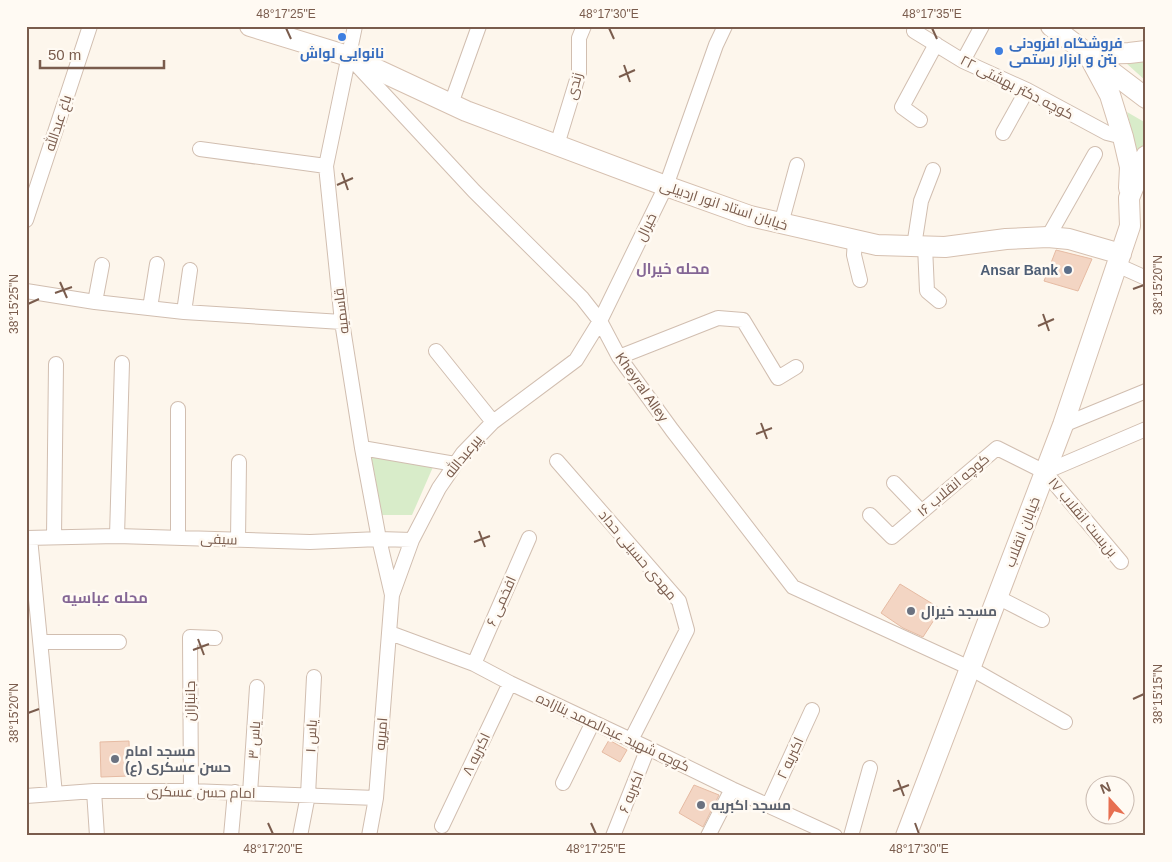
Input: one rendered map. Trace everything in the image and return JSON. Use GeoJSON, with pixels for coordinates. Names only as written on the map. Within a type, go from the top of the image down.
{"type":"FeatureCollection","features":[{"type":"Feature","properties":{"kind":"main road","name":"خیابان استاد انور اردبیلی"},"geometry":{"type":"LineString","coordinates":[[250,26],[348,56],[451,104],[750,216],[878,245],[945,247],[1006,239],[1048,237],[1069,239],[1119,259]]}},
{"type":"Feature","properties":{"kind":"main road"},"geometry":{"type":"LineString","coordinates":[[1051,26],[1146,98]]}},
{"type":"Feature","properties":{"kind":"main road"},"geometry":{"type":"LineString","coordinates":[[1088,54],[1146,51]]}},
{"type":"Feature","properties":{"kind":"main road"},"geometry":{"type":"LineString","coordinates":[[1088,54],[1110,94],[1123,137],[1130,167],[1130,226]]}},
{"type":"Feature","properties":{"kind":"main road"},"geometry":{"type":"LineString","coordinates":[[1129,198],[1146,156]]}},
{"type":"Feature","properties":{"kind":"main road"},"geometry":{"type":"LineString","coordinates":[[1130,226],[1146,210]]}},
{"type":"Feature","properties":{"kind":"main road","name":"خیابان انقلاب"},"geometry":{"type":"LineString","coordinates":[[906,836],[1063,425],[1130,226]]}},
{"type":"Feature","properties":{"kind":"street","name":"باغ عبدالله"},"geometry":{"type":"LineString","coordinates":[[26,220],[90,26]]}},
{"type":"Feature","properties":{"kind":"street","name":"قاسمیه"},"geometry":{"type":"LineString","coordinates":[[354,26],[326,166],[342,322],[362,448],[379,539],[392,595]]}},
{"type":"Feature","properties":{"kind":"street"},"geometry":{"type":"LineString","coordinates":[[451,104],[479,26]]}},
{"type":"Feature","properties":{"kind":"street","name":"زندی"},"geometry":{"type":"LineString","coordinates":[[557,145],[579,73],[579,38],[584,26]]}},
{"type":"Feature","properties":{"kind":"street","name":"خیرال"},"geometry":{"type":"LineString","coordinates":[[600,321],[666,186],[716,45],[726,26]]}},
{"type":"Feature","properties":{"kind":"street"},"geometry":{"type":"LineString","coordinates":[[963,61],[982,26]]}},
{"type":"Feature","properties":{"kind":"street","name":"کوچه دکتر بهشتی ۲۲"},"geometry":{"type":"LineString","coordinates":[[914,31],[963,61],[1027,90],[1108,134],[1123,137]]}},
{"type":"Feature","properties":{"kind":"street"},"geometry":{"type":"LineString","coordinates":[[920,120],[902,108],[936,44]]}},
{"type":"Feature","properties":{"kind":"street","name":"Kheyral Alley"},"geometry":{"type":"LineString","coordinates":[[348,56],[474,192],[582,298],[600,321],[619,357],[672,430],[793,587],[970,668],[1065,722]]}},
{"type":"Feature","properties":{"kind":"street"},"geometry":{"type":"LineString","coordinates":[[1004,133],[1027,90]]}},
{"type":"Feature","properties":{"kind":"street"},"geometry":{"type":"LineString","coordinates":[[200,149],[326,166]]}},
{"type":"Feature","properties":{"kind":"street"},"geometry":{"type":"LineString","coordinates":[[1048,237],[1095,154]]}},
{"type":"Feature","properties":{"kind":"street"},"geometry":{"type":"LineString","coordinates":[[781,224],[798,165]]}},
{"type":"Feature","properties":{"kind":"street"},"geometry":{"type":"LineString","coordinates":[[933,170],[921,200],[920,246],[927,291],[939,301]]}},
{"type":"Feature","properties":{"kind":"street"},"geometry":{"type":"LineString","coordinates":[[855,240],[854,255],[860,280]]}},
{"type":"Feature","properties":{"kind":"street"},"geometry":{"type":"LineString","coordinates":[[1119,259],[1146,278]]}},
{"type":"Feature","properties":{"kind":"street"},"geometry":{"type":"LineString","coordinates":[[150,308],[157,264]]}},
{"type":"Feature","properties":{"kind":"street"},"geometry":{"type":"LineString","coordinates":[[94,302],[102,266]]}},
{"type":"Feature","properties":{"kind":"street"},"geometry":{"type":"LineString","coordinates":[[184,312],[190,270]]}},
{"type":"Feature","properties":{"kind":"street"},"geometry":{"type":"LineString","coordinates":[[26,291],[94,302],[184,312],[342,322]]}},
{"type":"Feature","properties":{"kind":"street"},"geometry":{"type":"LineString","coordinates":[[619,357],[718,318],[743,320],[778,378],[796,367]]}},
{"type":"Feature","properties":{"kind":"street","name":"پیرعبدالله"},"geometry":{"type":"LineString","coordinates":[[390,633],[392,595],[412,540],[438,488],[463,453],[493,422],[576,360],[600,321]]}},
{"type":"Feature","properties":{"kind":"street"},"geometry":{"type":"LineString","coordinates":[[436,351],[493,422]]}},
{"type":"Feature","properties":{"kind":"street"},"geometry":{"type":"LineString","coordinates":[[117,536],[122,363]]}},
{"type":"Feature","properties":{"kind":"street"},"geometry":{"type":"LineString","coordinates":[[54,537],[56,364]]}},
{"type":"Feature","properties":{"kind":"street"},"geometry":{"type":"LineString","coordinates":[[1063,425],[1146,391]]}},
{"type":"Feature","properties":{"kind":"street"},"geometry":{"type":"LineString","coordinates":[[178,409],[178,538]]}},
{"type":"Feature","properties":{"kind":"street"},"geometry":{"type":"LineString","coordinates":[[1045,472],[1146,429]]}},
{"type":"Feature","properties":{"kind":"street"},"geometry":{"type":"LineString","coordinates":[[362,448],[455,464]]}},
{"type":"Feature","properties":{"kind":"street","name":"کوچه انقلاب ۱۶"},"geometry":{"type":"LineString","coordinates":[[870,515],[892,537],[997,448],[1045,472]]}},
{"type":"Feature","properties":{"kind":"street","name":"مهدی حسینی حداد"},"geometry":{"type":"LineString","coordinates":[[557,461],[678,601],[687,630],[631,740]]}},
{"type":"Feature","properties":{"kind":"street"},"geometry":{"type":"LineString","coordinates":[[238,540],[239,462]]}},
{"type":"Feature","properties":{"kind":"street","name":"بن‌بست انقلاب ۱۷"},"geometry":{"type":"LineString","coordinates":[[1045,472],[1121,562]]}},
{"type":"Feature","properties":{"kind":"street"},"geometry":{"type":"LineString","coordinates":[[894,483],[921,511]]}},
{"type":"Feature","properties":{"kind":"street","name":"سیفی"},"geometry":{"type":"LineString","coordinates":[[28,538],[117,536],[310,542],[379,539],[412,540]]}},
{"type":"Feature","properties":{"kind":"street"},"geometry":{"type":"LineString","coordinates":[[28,538],[55,794]]}},
{"type":"Feature","properties":{"kind":"street","name":"افخمی ۶"},"geometry":{"type":"LineString","coordinates":[[474,664],[529,538]]}},
{"type":"Feature","properties":{"kind":"street"},"geometry":{"type":"LineString","coordinates":[[997,597],[1042,620]]}},
{"type":"Feature","properties":{"kind":"street","name":"کوچه شهید عبدالصمد بنازاده"},"geometry":{"type":"LineString","coordinates":[[390,633],[474,664],[732,789],[835,836]]}},
{"type":"Feature","properties":{"kind":"street","name":"امیریه"},"geometry":{"type":"LineString","coordinates":[[369,836],[376,798],[390,633]]}},
{"type":"Feature","properties":{"kind":"street","name":"جانبازان"},"geometry":{"type":"LineString","coordinates":[[191,791],[190,637],[215,638]]}},
{"type":"Feature","properties":{"kind":"street"},"geometry":{"type":"LineString","coordinates":[[40,642],[119,642]]}},
{"type":"Feature","properties":{"kind":"street","name":"یاس ۱"},"geometry":{"type":"LineString","coordinates":[[300,836],[308,795],[314,677]]}},
{"type":"Feature","properties":{"kind":"street","name":"اکبریه ۸"},"geometry":{"type":"LineString","coordinates":[[442,826],[510,683]]}},
{"type":"Feature","properties":{"kind":"street","name":"یاس ۳"},"geometry":{"type":"LineString","coordinates":[[250,793],[257,687]]}},
{"type":"Feature","properties":{"kind":"street","name":"اکبریه ۲"},"geometry":{"type":"LineString","coordinates":[[768,806],[812,710]]}},
{"type":"Feature","properties":{"kind":"street"},"geometry":{"type":"LineString","coordinates":[[563,783],[593,722]]}},
{"type":"Feature","properties":{"kind":"street","name":"اکبریه ۶"},"geometry":{"type":"LineString","coordinates":[[613,836],[648,748]]}},
{"type":"Feature","properties":{"kind":"street"},"geometry":{"type":"LineString","coordinates":[[851,836],[870,768]]}},
{"type":"Feature","properties":{"kind":"street"},"geometry":{"type":"LineString","coordinates":[[708,836],[732,789]]}},
{"type":"Feature","properties":{"kind":"street"},"geometry":{"type":"LineString","coordinates":[[94,791],[97,836]]}},
{"type":"Feature","properties":{"kind":"street","name":"امام حسن عسکری"},"geometry":{"type":"LineString","coordinates":[[26,796],[94,791],[191,791],[376,798]]}},
{"type":"Feature","properties":{"kind":"street"},"geometry":{"type":"LineString","coordinates":[[231,836],[235,792]]}},
{"type":"Feature","properties":{"kind":"green space"},"geometry":{"type":"Polygon","coordinates":[[[1146,61],[1146,81],[1126,63],[1146,61]]]}},
{"type":"Feature","properties":{"kind":"green space"},"geometry":{"type":"Polygon","coordinates":[[[1127,112],[1146,123],[1146,141],[1138,155],[1127,112]]]}},
{"type":"Feature","properties":{"kind":"green space"},"geometry":{"type":"Polygon","coordinates":[[[371,455],[433,467],[412,515],[382,515],[371,455]]]}},
{"type":"Feature","properties":{"kind":"building","name":"Ansar Bank"},"geometry":{"type":"Polygon","coordinates":[[[1056,250],[1092,259],[1078,291],[1044,281],[1056,250]]]}},
{"type":"Feature","properties":{"kind":"building","name":"مسجد خیرال"},"geometry":{"type":"Polygon","coordinates":[[[900,584],[941,609],[923,637],[903,628],[881,613],[900,584]]]}},
{"type":"Feature","properties":{"kind":"building"},"geometry":{"type":"Polygon","coordinates":[[[609,740],[627,750],[620,762],[602,752],[609,740]]]}},
{"type":"Feature","properties":{"kind":"building","name":"مسجد امام حسن عسکری (ع)"},"geometry":{"type":"Polygon","coordinates":[[[129,741],[130,776],[101,777],[100,742],[129,741]]]}},
{"type":"Feature","properties":{"kind":"building","name":"مسجد اکبریه"},"geometry":{"type":"Polygon","coordinates":[[[694,785],[719,795],[703,827],[679,813],[694,785]]]}},
{"type":"Feature","properties":{"kind":"place","name":"نانوایی لواش"},"geometry":{"type":"Point","coordinates":[342,37]}},
{"type":"Feature","properties":{"kind":"place","name":"فروشگاه افزودنی بتن و ابزار رستمی"},"geometry":{"type":"Point","coordinates":[999,51]}},
{"type":"Feature","properties":{"kind":"place","name":"Ansar Bank"},"geometry":{"type":"Point","coordinates":[1068,270]}},
{"type":"Feature","properties":{"kind":"place","name":"مسجد خیرال"},"geometry":{"type":"Point","coordinates":[911,611]}},
{"type":"Feature","properties":{"kind":"place","name":"مسجد امام حسن عسکری (ع)"},"geometry":{"type":"Point","coordinates":[115,759]}},
{"type":"Feature","properties":{"kind":"place","name":"مسجد اکبریه"},"geometry":{"type":"Point","coordinates":[701,805]}},
{"type":"Feature","properties":{"kind":"district","name":"محله خیرال"},"geometry":{"type":"Point","coordinates":[673,269]}},
{"type":"Feature","properties":{"kind":"district","name":"محله عباسیه"},"geometry":{"type":"Point","coordinates":[105,598]}}]}
